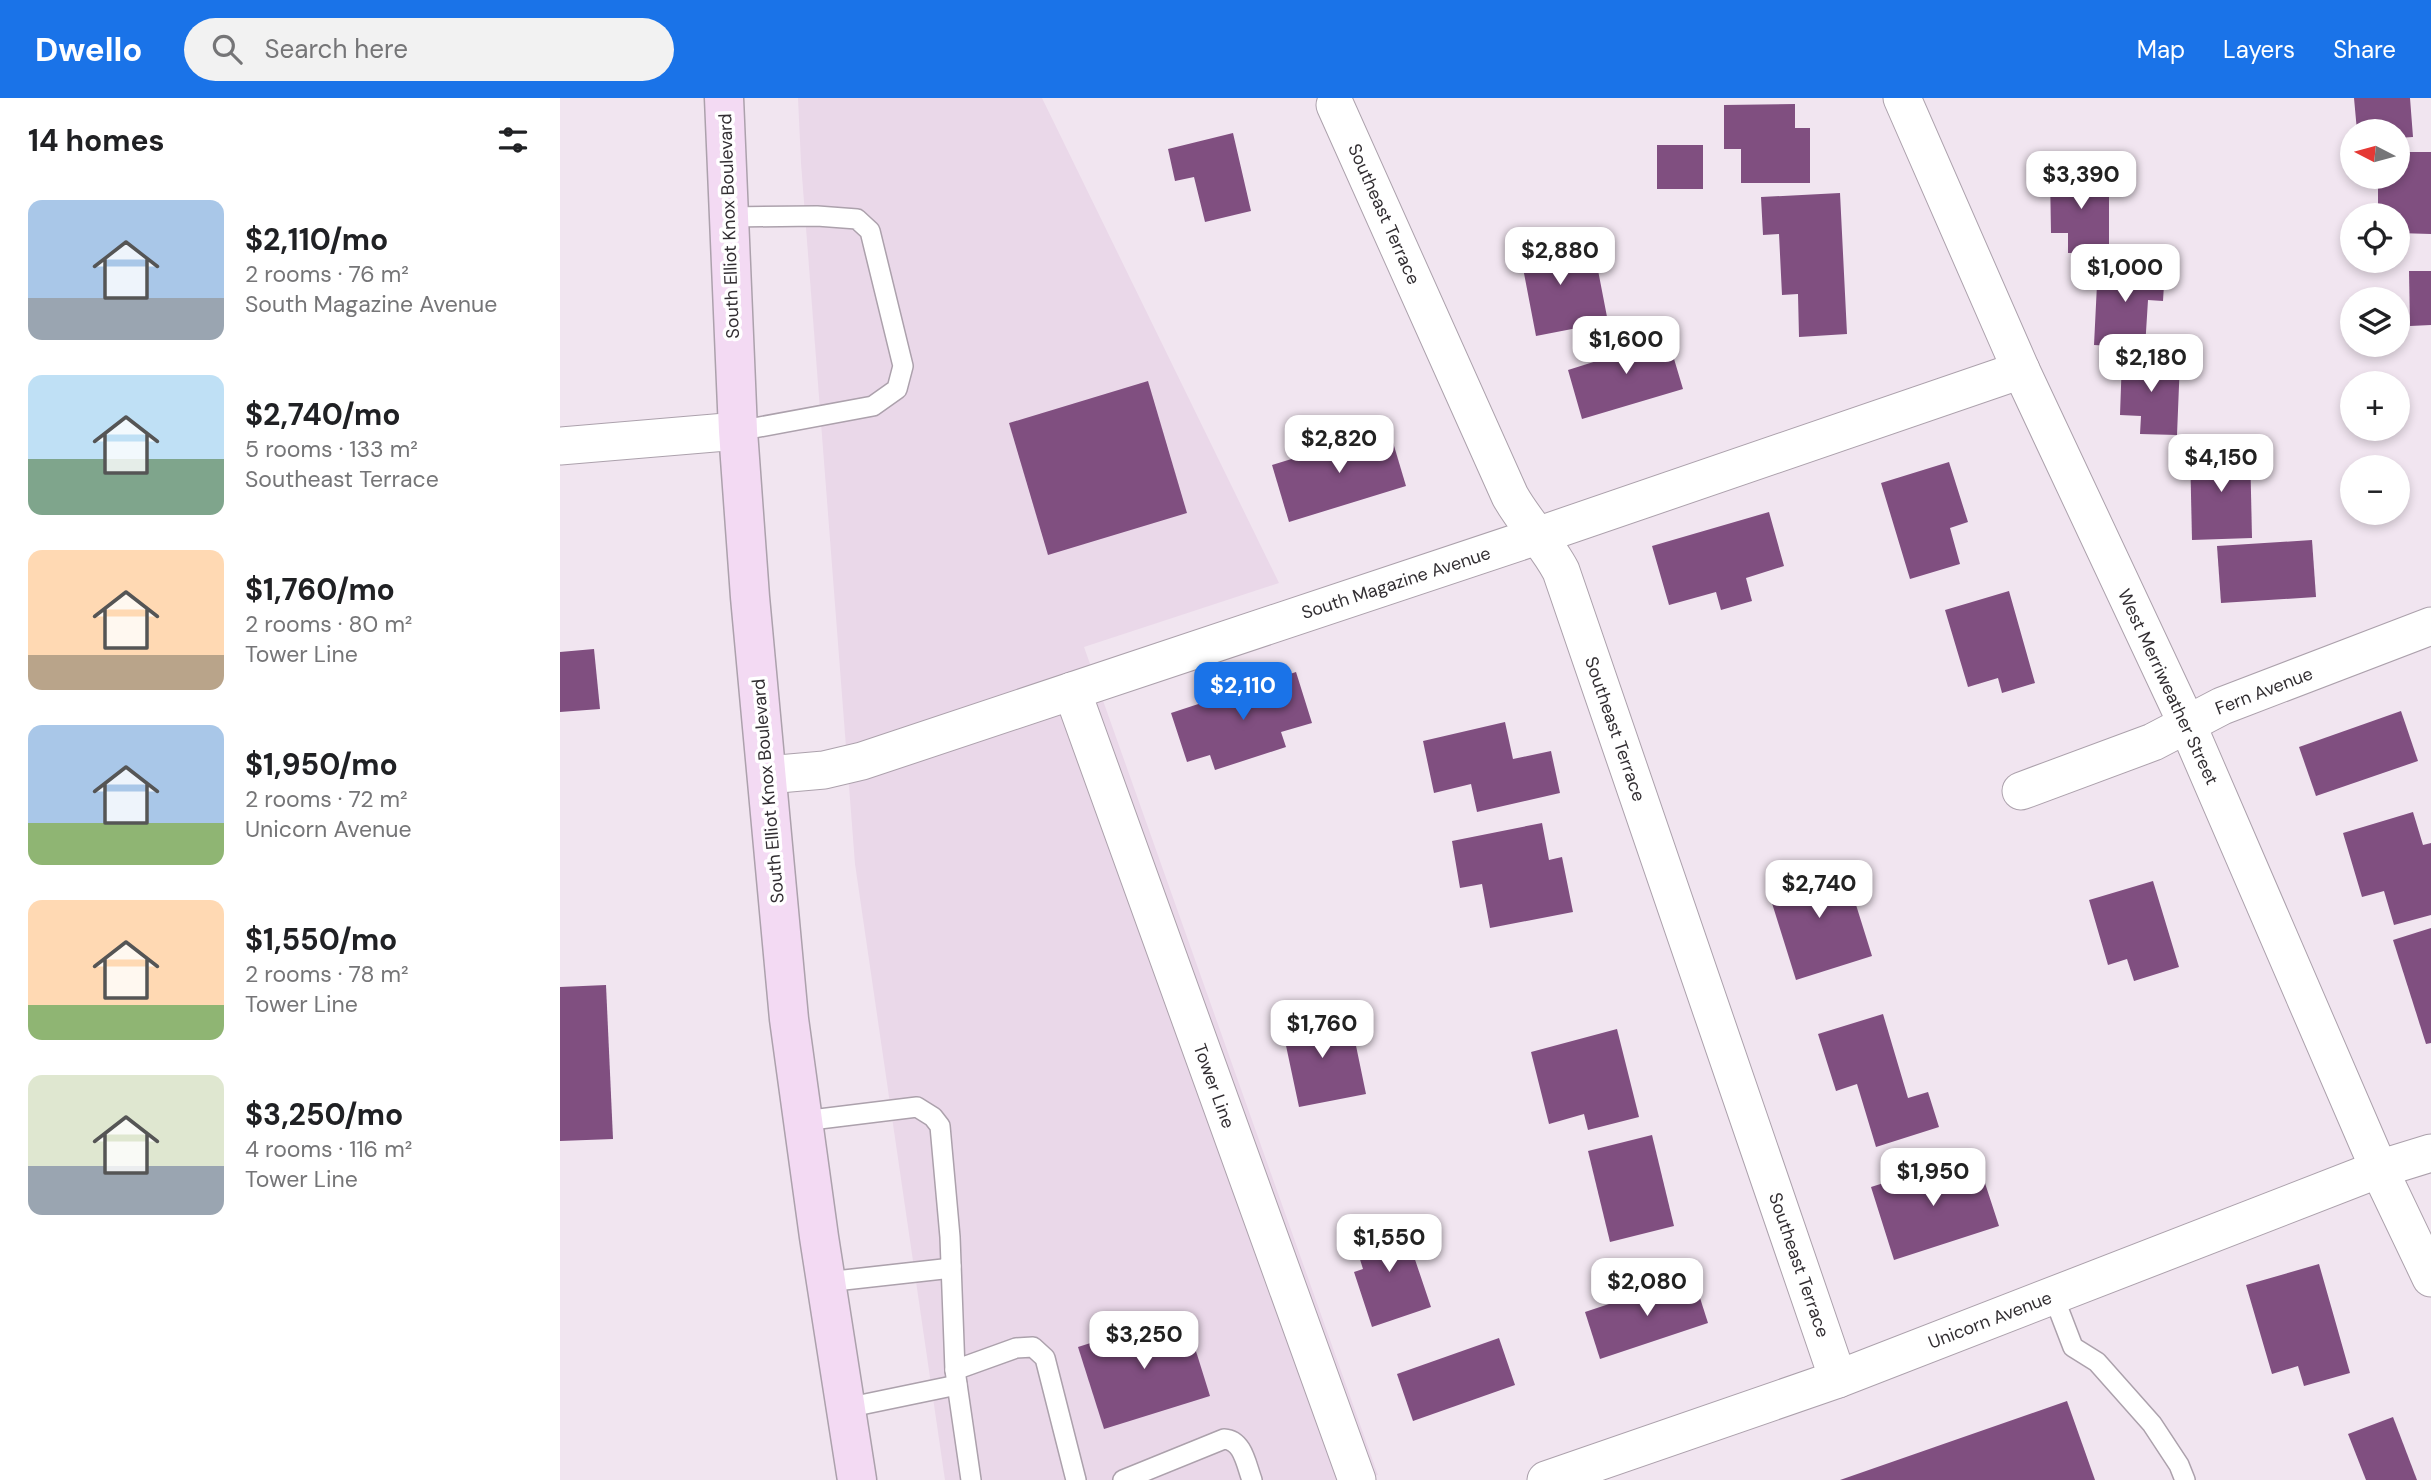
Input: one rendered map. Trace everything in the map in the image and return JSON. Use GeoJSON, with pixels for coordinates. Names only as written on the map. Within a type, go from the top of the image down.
{"type":"FeatureCollection","features":[{"type":"Feature","properties":{"kind":"main road","name":"South Elliot Knox Boulevard"},"geometry":{"type":"LineString","coordinates":[[724,98],[738,431],[789,1019],[825,1282],[857,1480]]}},
{"type":"Feature","properties":{"kind":"street","name":"West Merriweather Street"},"geometry":{"type":"LineString","coordinates":[[1902,98],[2021,370],[2187,724],[2379,1169],[2431,1278]]}},
{"type":"Feature","properties":{"kind":"street","name":"Southeast Terrace"},"geometry":{"type":"LineString","coordinates":[[1335,105],[1510,496],[1520,515],[1553,555],[1561,571],[1838,1379]]}},
{"type":"Feature","properties":{"kind":"street","name":"South Magazine Avenue"},"geometry":{"type":"LineString","coordinates":[[767,775],[843,766],[1537,536],[2021,370]]}},
{"type":"Feature","properties":{"kind":"street"},"geometry":{"type":"LineString","coordinates":[[560,446],[738,431]]}},
{"type":"Feature","properties":{"kind":"street","name":"Fern Avenue"},"geometry":{"type":"LineString","coordinates":[[2021,791],[2153,742],[2222,706],[2431,626]]}},
{"type":"Feature","properties":{"kind":"street","name":"Tower Line"},"geometry":{"type":"LineString","coordinates":[[1072,691],[1357,1480]]}},
{"type":"Feature","properties":{"kind":"street","name":"Unicorn Avenue"},"geometry":{"type":"LineString","coordinates":[[1546,1480],[1838,1379],[2379,1169],[2431,1153]]}},
{"type":"Feature","properties":{"kind":"lane"},"geometry":{"type":"LineString","coordinates":[[729,217],[817,216],[857,219],[870,231],[903,366],[897,389],[873,406],[738,431]]}},
{"type":"Feature","properties":{"kind":"lane"},"geometry":{"type":"LineString","coordinates":[[803,1121],[918,1107],[933,1116],[940,1126],[951,1266],[956,1378],[971,1480]]}},
{"type":"Feature","properties":{"kind":"lane"},"geometry":{"type":"LineString","coordinates":[[825,1282],[951,1266]]}},
{"type":"Feature","properties":{"kind":"lane"},"geometry":{"type":"LineString","coordinates":[[2053,1295],[2073,1347],[2097,1362],[2151,1424],[2179,1465],[2185,1480]]}},
{"type":"Feature","properties":{"kind":"lane"},"geometry":{"type":"LineString","coordinates":[[846,1408],[956,1378],[1016,1348],[1033,1347],[1045,1358],[1076,1480]]}},
{"type":"Feature","properties":{"kind":"lane"},"geometry":{"type":"LineString","coordinates":[[1123,1480],[1224,1440],[1232,1440],[1239,1446],[1252,1480]]}},
{"type":"Feature","properties":{"kind":"shaded area"},"geometry":{"type":"Polygon","coordinates":[[[798,98],[1042,98],[1279,583],[1084,647],[1378,1475],[1360,1480],[945,1480],[855,864],[798,98]]]}},
{"type":"Feature","properties":{"kind":"building"},"geometry":{"type":"Polygon","coordinates":[[[2354,98],[2410,98],[2413,137],[2410,137],[2410,119],[2356,119],[2354,98]]]}},
{"type":"Feature","properties":{"kind":"building"},"geometry":{"type":"Polygon","coordinates":[[[1795,104],[1795,128],[1810,128],[1810,183],[1741,183],[1741,149],[1724,149],[1724,105],[1795,104]]]}},
{"type":"Feature","properties":{"kind":"building"},"geometry":{"type":"Polygon","coordinates":[[[1233,133],[1251,211],[1205,222],[1194,177],[1175,181],[1168,149],[1233,133]]]}},
{"type":"Feature","properties":{"kind":"building"},"geometry":{"type":"Polygon","coordinates":[[[1657,145],[1703,145],[1703,189],[1657,189],[1657,145]]]}},
{"type":"Feature","properties":{"kind":"building"},"geometry":{"type":"Polygon","coordinates":[[[2410,152],[2431,152],[2431,234],[2410,233],[2410,203],[2378,203],[2378,189],[2410,189],[2410,152]]]}},
{"type":"Feature","properties":{"kind":"building"},"geometry":{"type":"Polygon","coordinates":[[[2050,174],[2109,175],[2109,253],[2068,253],[2068,233],[2051,233],[2050,174]]]}},
{"type":"Feature","properties":{"kind":"building"},"geometry":{"type":"Polygon","coordinates":[[[1840,193],[1847,334],[1799,337],[1798,294],[1782,295],[1779,234],[1763,235],[1761,197],[1840,193]]]}},
{"type":"Feature","properties":{"kind":"building"},"geometry":{"type":"Polygon","coordinates":[[[1567,233],[1573,269],[1597,265],[1608,322],[1536,336],[1518,242],[1567,233]]]}},
{"type":"Feature","properties":{"kind":"building"},"geometry":{"type":"Polygon","coordinates":[[[2098,264],[2165,268],[2163,301],[2148,300],[2145,348],[2094,345],[2098,264]]]}},
{"type":"Feature","properties":{"kind":"building"},"geometry":{"type":"Polygon","coordinates":[[[2410,271],[2431,271],[2431,325],[2410,326],[2410,271]]]}},
{"type":"Feature","properties":{"kind":"building"},"geometry":{"type":"Polygon","coordinates":[[[1666,332],[1683,389],[1582,419],[1568,370],[1603,359],[1601,352],[1666,332]]]}},
{"type":"Feature","properties":{"kind":"building"},"geometry":{"type":"Polygon","coordinates":[[[2122,358],[2180,361],[2177,435],[2140,434],[2141,416],[2120,415],[2122,358]]]}},
{"type":"Feature","properties":{"kind":"building"},"geometry":{"type":"Polygon","coordinates":[[[1148,381],[1187,513],[1048,555],[1009,423],[1148,381]]]}},
{"type":"Feature","properties":{"kind":"building"},"geometry":{"type":"Polygon","coordinates":[[[1389,429],[1406,486],[1289,522],[1272,465],[1389,429]]]}},
{"type":"Feature","properties":{"kind":"building"},"geometry":{"type":"Polygon","coordinates":[[[2250,447],[2252,538],[2192,540],[2190,449],[2250,447]]]}},
{"type":"Feature","properties":{"kind":"building"},"geometry":{"type":"Polygon","coordinates":[[[1949,462],[1968,522],[1950,528],[1960,564],[1910,579],[1881,483],[1949,462]]]}},
{"type":"Feature","properties":{"kind":"building"},"geometry":{"type":"Polygon","coordinates":[[[1769,512],[1784,566],[1746,578],[1752,601],[1721,610],[1716,592],[1669,605],[1652,546],[1769,512]]]}},
{"type":"Feature","properties":{"kind":"building"},"geometry":{"type":"Polygon","coordinates":[[[2312,540],[2316,597],[2221,603],[2217,546],[2312,540]]]}},
{"type":"Feature","properties":{"kind":"building"},"geometry":{"type":"Polygon","coordinates":[[[2009,591],[2035,683],[2002,693],[1998,678],[1968,687],[1945,610],[2009,591]]]}},
{"type":"Feature","properties":{"kind":"building"},"geometry":{"type":"Polygon","coordinates":[[[594,649],[600,709],[560,712],[560,652],[594,649]]]}},
{"type":"Feature","properties":{"kind":"building"},"geometry":{"type":"Polygon","coordinates":[[[1296,672],[1312,723],[1281,732],[1286,747],[1215,770],[1210,755],[1187,762],[1171,713],[1296,672]]]}},
{"type":"Feature","properties":{"kind":"building"},"geometry":{"type":"Polygon","coordinates":[[[2401,711],[2418,761],[2316,796],[2299,747],[2401,711]]]}},
{"type":"Feature","properties":{"kind":"building"},"geometry":{"type":"Polygon","coordinates":[[[1505,722],[1513,759],[1551,751],[1560,793],[1477,812],[1471,784],[1434,793],[1423,741],[1505,722]]]}},
{"type":"Feature","properties":{"kind":"building"},"geometry":{"type":"Polygon","coordinates":[[[2413,812],[2423,845],[2431,843],[2431,915],[2394,925],[2384,891],[2362,897],[2343,833],[2413,812]]]}},
{"type":"Feature","properties":{"kind":"building"},"geometry":{"type":"Polygon","coordinates":[[[1542,823],[1549,860],[1562,857],[1573,912],[1490,928],[1482,884],[1460,888],[1452,841],[1542,823]]]}},
{"type":"Feature","properties":{"kind":"building"},"geometry":{"type":"Polygon","coordinates":[[[1842,860],[1872,956],[1796,980],[1766,884],[1842,860]]]}},
{"type":"Feature","properties":{"kind":"building"},"geometry":{"type":"Polygon","coordinates":[[[2153,881],[2179,967],[2134,981],[2127,959],[2108,965],[2089,900],[2153,881]]]}},
{"type":"Feature","properties":{"kind":"building"},"geometry":{"type":"Polygon","coordinates":[[[2431,928],[2431,1043],[2426,1044],[2393,940],[2431,928]]]}},
{"type":"Feature","properties":{"kind":"building"},"geometry":{"type":"Polygon","coordinates":[[[606,985],[613,1139],[560,1141],[560,987],[606,985]]]}},
{"type":"Feature","properties":{"kind":"building"},"geometry":{"type":"Polygon","coordinates":[[[1335,1011],[1340,1039],[1354,1036],[1366,1094],[1299,1107],[1281,1022],[1335,1011]]]}},
{"type":"Feature","properties":{"kind":"building"},"geometry":{"type":"Polygon","coordinates":[[[1883,1014],[1908,1098],[1928,1092],[1939,1127],[1876,1147],[1857,1084],[1836,1091],[1818,1034],[1883,1014]]]}},
{"type":"Feature","properties":{"kind":"building"},"geometry":{"type":"Polygon","coordinates":[[[1617,1029],[1639,1117],[1588,1130],[1584,1114],[1549,1124],[1531,1052],[1617,1029]]]}},
{"type":"Feature","properties":{"kind":"building"},"geometry":{"type":"Polygon","coordinates":[[[1652,1135],[1674,1226],[1610,1242],[1588,1151],[1652,1135]]]}},
{"type":"Feature","properties":{"kind":"building"},"geometry":{"type":"Polygon","coordinates":[[[1963,1158],[1971,1181],[1983,1177],[1999,1226],[1894,1260],[1871,1187],[1963,1158]]]}},
{"type":"Feature","properties":{"kind":"building"},"geometry":{"type":"Polygon","coordinates":[[[1401,1218],[1431,1307],[1372,1327],[1354,1272],[1363,1269],[1352,1234],[1401,1218]]]}},
{"type":"Feature","properties":{"kind":"building"},"geometry":{"type":"Polygon","coordinates":[[[2319,1264],[2350,1373],[2304,1386],[2298,1366],[2272,1374],[2246,1285],[2319,1264]]]}},
{"type":"Feature","properties":{"kind":"building"},"geometry":{"type":"Polygon","coordinates":[[[1693,1276],[1708,1323],[1600,1359],[1585,1312],[1693,1276]]]}},
{"type":"Feature","properties":{"kind":"building"},"geometry":{"type":"Polygon","coordinates":[[[1184,1313],[1210,1396],[1104,1429],[1078,1347],[1184,1313]]]}},
{"type":"Feature","properties":{"kind":"building"},"geometry":{"type":"Polygon","coordinates":[[[1499,1338],[1515,1385],[1413,1421],[1397,1374],[1499,1338]]]}},
{"type":"Feature","properties":{"kind":"building"},"geometry":{"type":"Polygon","coordinates":[[[2067,1401],[2095,1480],[1840,1480],[2067,1401]]]}},
{"type":"Feature","properties":{"kind":"building"},"geometry":{"type":"Polygon","coordinates":[[[2393,1417],[2417,1480],[2366,1480],[2348,1434],[2393,1417]]]}}]}
